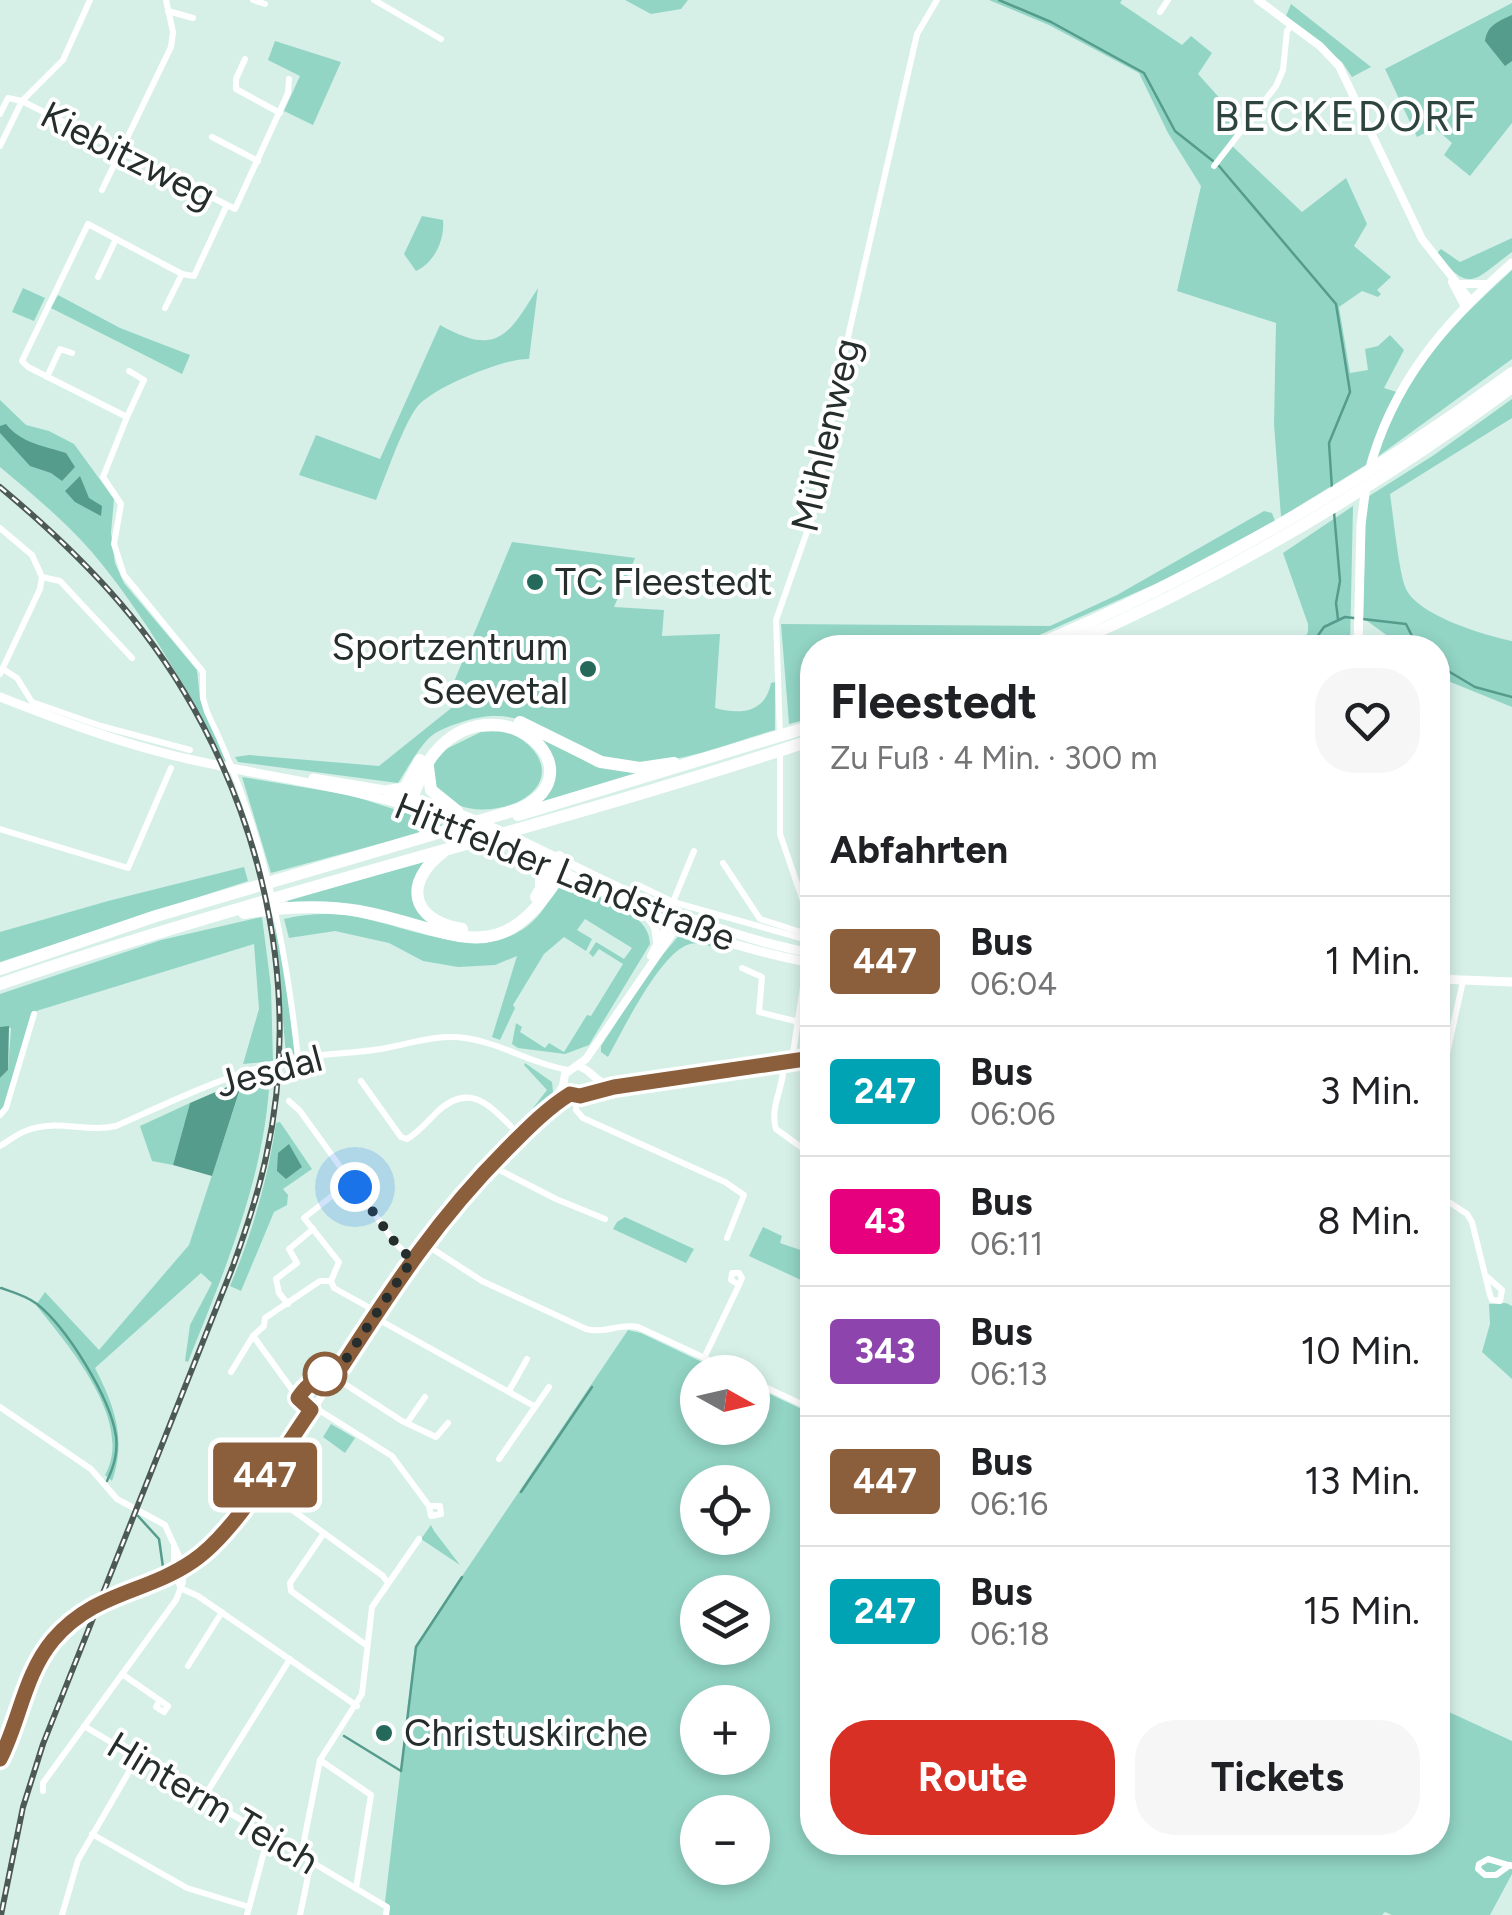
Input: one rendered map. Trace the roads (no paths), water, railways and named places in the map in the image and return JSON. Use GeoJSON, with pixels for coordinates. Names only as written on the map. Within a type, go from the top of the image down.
{"type":"FeatureCollection","features":[{"type":"Feature","properties":{"kind":"highway"},"geometry":{"type":"LineString","coordinates":[[1425,442],[1512,373]]}},
{"type":"Feature","properties":{"kind":"highway"},"geometry":{"type":"LineString","coordinates":[[1090,635],[1144,611],[1252,549],[1512,387]]}},
{"type":"Feature","properties":{"kind":"highway"},"geometry":{"type":"LineString","coordinates":[[1060,635],[1252,549]]}},
{"type":"Feature","properties":{"kind":"highway"},"geometry":{"type":"LineString","coordinates":[[410,790],[420,760],[444,734],[468,722],[492,718],[526,724],[578,753],[621,767],[640,768],[722,756]]}},
{"type":"Feature","properties":{"kind":"highway"},"geometry":{"type":"LineString","coordinates":[[0,984],[526,806],[544,789],[549,765],[532,736],[496,726],[456,736],[429,761],[410,790]]}},
{"type":"Feature","properties":{"kind":"highway"},"geometry":{"type":"LineString","coordinates":[[430,838],[722,756],[800,730]]}},
{"type":"Feature","properties":{"kind":"highway"},"geometry":{"type":"LineString","coordinates":[[286,885],[449,847],[800,744]]}},
{"type":"Feature","properties":{"kind":"highway"},"geometry":{"type":"LineString","coordinates":[[429,761],[431,790],[457,815]]}},
{"type":"Feature","properties":{"kind":"highway"},"geometry":{"type":"LineString","coordinates":[[392,796],[410,790]]}},
{"type":"Feature","properties":{"kind":"highway"},"geometry":{"type":"LineString","coordinates":[[410,790],[423,810]]}},
{"type":"Feature","properties":{"kind":"highway"},"geometry":{"type":"LineString","coordinates":[[518,844],[540,873],[541,890]]}},
{"type":"Feature","properties":{"kind":"highway"},"geometry":{"type":"LineString","coordinates":[[449,847],[421,872],[416,888],[420,906],[442,924],[471,930],[494,926],[520,914],[560,864]]}},
{"type":"Feature","properties":{"kind":"highway"},"geometry":{"type":"LineString","coordinates":[[0,969],[224,908],[346,909],[445,934],[482,937],[526,920],[542,903],[560,864]]}},
{"type":"Feature","properties":{"kind":"main road"},"geometry":{"type":"LineString","coordinates":[[1358,635],[1363,503],[1379,438],[1392,405],[1412,370],[1468,304],[1512,264]]}},
{"type":"Feature","properties":{"kind":"main road","name":"Hittfelder Landstraße"},"geometry":{"type":"LineString","coordinates":[[0,697],[81,727],[202,762],[260,774],[328,779],[392,796],[423,810],[457,815],[518,844]]}},
{"type":"Feature","properties":{"kind":"main road","name":"Hittfelder Landstraße"},"geometry":{"type":"LineString","coordinates":[[410,790],[674,919]]}},
{"type":"Feature","properties":{"kind":"main road","name":"Hittfelder Landstraße"},"geometry":{"type":"LineString","coordinates":[[560,864],[643,910],[758,950],[800,952]]}},
{"type":"Feature","properties":{"kind":"main road"},"geometry":{"type":"LineString","coordinates":[[1450,980],[1512,982]]}},
{"type":"Feature","properties":{"kind":"street"},"geometry":{"type":"LineString","coordinates":[[0,146],[22,101],[63,60],[90,0]]}},
{"type":"Feature","properties":{"kind":"street"},"geometry":{"type":"LineString","coordinates":[[102,190],[171,47],[173,32],[166,0]]}},
{"type":"Feature","properties":{"kind":"street"},"geometry":{"type":"LineString","coordinates":[[253,0],[265,4]]}},
{"type":"Feature","properties":{"kind":"street"},"geometry":{"type":"LineString","coordinates":[[374,0],[440,38]]}},
{"type":"Feature","properties":{"kind":"street","name":"Mühlenweg"},"geometry":{"type":"LineString","coordinates":[[800,892],[780,834],[776,636],[779,608],[815,509],[845,350],[917,34],[936,0]]}},
{"type":"Feature","properties":{"kind":"street"},"geometry":{"type":"LineString","coordinates":[[1160,12],[1168,0]]}},
{"type":"Feature","properties":{"kind":"street"},"geometry":{"type":"LineString","coordinates":[[1258,0],[1320,46],[1339,66],[1414,224],[1468,304]]}},
{"type":"Feature","properties":{"kind":"street"},"geometry":{"type":"LineString","coordinates":[[168,12],[193,18]]}},
{"type":"Feature","properties":{"kind":"street"},"geometry":{"type":"LineString","coordinates":[[1214,166],[1276,86],[1283,70],[1287,31],[1292,25]]}},
{"type":"Feature","properties":{"kind":"street"},"geometry":{"type":"LineString","coordinates":[[246,59],[236,89],[280,112]]}},
{"type":"Feature","properties":{"kind":"street"},"geometry":{"type":"LineString","coordinates":[[126,417],[22,361],[84,228],[88,224],[93,226],[182,274],[194,276],[258,161],[288,93],[289,78]]}},
{"type":"Feature","properties":{"kind":"street"},"geometry":{"type":"LineString","coordinates":[[0,114],[8,98],[22,101]]}},
{"type":"Feature","properties":{"kind":"street","name":"Kiebitzweg"},"geometry":{"type":"LineString","coordinates":[[22,101],[231,208]]}},
{"type":"Feature","properties":{"kind":"street"},"geometry":{"type":"LineString","coordinates":[[212,137],[258,161]]}},
{"type":"Feature","properties":{"kind":"street"},"geometry":{"type":"LineString","coordinates":[[98,277],[116,239]]}},
{"type":"Feature","properties":{"kind":"street"},"geometry":{"type":"LineString","coordinates":[[165,308],[182,274]]}},
{"type":"Feature","properties":{"kind":"street"},"geometry":{"type":"LineString","coordinates":[[1448,274],[1468,304]]}},
{"type":"Feature","properties":{"kind":"street"},"geometry":{"type":"LineString","coordinates":[[1457,284],[1488,284]]}},
{"type":"Feature","properties":{"kind":"street"},"geometry":{"type":"LineString","coordinates":[[47,377],[60,349],[72,353]]}},
{"type":"Feature","properties":{"kind":"street"},"geometry":{"type":"LineString","coordinates":[[129,371],[144,380],[103,477],[120,504],[114,544],[132,586],[203,672],[207,712],[246,800],[273,897],[289,974],[298,1058]]}},
{"type":"Feature","properties":{"kind":"street"},"geometry":{"type":"LineString","coordinates":[[0,528],[32,554],[42,577],[1,672],[16,678],[32,702],[100,726],[190,750]]}},
{"type":"Feature","properties":{"kind":"street"},"geometry":{"type":"LineString","coordinates":[[42,577],[60,581],[132,658]]}},
{"type":"Feature","properties":{"kind":"street"},"geometry":{"type":"LineString","coordinates":[[0,829],[128,868],[171,768]]}},
{"type":"Feature","properties":{"kind":"street"},"geometry":{"type":"LineString","coordinates":[[673,902],[694,851]]}},
{"type":"Feature","properties":{"kind":"street"},"geometry":{"type":"LineString","coordinates":[[724,864],[760,919],[800,946]]}},
{"type":"Feature","properties":{"kind":"street"},"geometry":{"type":"LineString","coordinates":[[638,885],[800,949]]}},
{"type":"Feature","properties":{"kind":"street"},"geometry":{"type":"LineString","coordinates":[[643,910],[655,927],[657,944]]}},
{"type":"Feature","properties":{"kind":"street"},"geometry":{"type":"LineString","coordinates":[[647,968],[674,919]]}},
{"type":"Feature","properties":{"kind":"street"},"geometry":{"type":"LineString","coordinates":[[549,1109],[565,1078],[600,1040],[674,919]]}},
{"type":"Feature","properties":{"kind":"street"},"geometry":{"type":"LineString","coordinates":[[742,968],[762,978],[759,1012],[799,1022]]}},
{"type":"Feature","properties":{"kind":"street"},"geometry":{"type":"LineString","coordinates":[[1450,1040],[1463,981]]}},
{"type":"Feature","properties":{"kind":"street"},"geometry":{"type":"LineString","coordinates":[[0,1116],[6,1108],[34,1014]]}},
{"type":"Feature","properties":{"kind":"street","name":"Mühlenweg"},"geometry":{"type":"LineString","coordinates":[[800,1016],[773,1111],[776,1129],[800,1146]]}},
{"type":"Feature","properties":{"kind":"street","name":"Jesdal"},"geometry":{"type":"LineString","coordinates":[[0,1146],[38,1127],[116,1126],[217,1082],[298,1058],[446,1037],[489,1044],[544,1065],[565,1078]]}},
{"type":"Feature","properties":{"kind":"street"},"geometry":{"type":"LineString","coordinates":[[589,1091],[600,1040]]}},
{"type":"Feature","properties":{"kind":"street"},"geometry":{"type":"LineString","coordinates":[[0,1760],[32,1674],[54,1640],[102,1600],[178,1570],[214,1544],[424,1243],[490,1165],[549,1109],[589,1091],[800,1059]]}},
{"type":"Feature","properties":{"kind":"street"},"geometry":{"type":"LineString","coordinates":[[578,1066],[614,1087]]}},
{"type":"Feature","properties":{"kind":"street"},"geometry":{"type":"LineString","coordinates":[[565,1078],[576,1110],[583,1118],[744,1194],[727,1238]]}},
{"type":"Feature","properties":{"kind":"street"},"geometry":{"type":"LineString","coordinates":[[362,1081],[406,1139],[446,1104],[462,1097],[484,1102],[520,1135]]}},
{"type":"Feature","properties":{"kind":"street"},"geometry":{"type":"LineString","coordinates":[[288,1101],[300,1111],[396,1244],[412,1260]]}},
{"type":"Feature","properties":{"kind":"street"},"geometry":{"type":"LineString","coordinates":[[490,1165],[605,1219]]}},
{"type":"Feature","properties":{"kind":"street"},"geometry":{"type":"LineString","coordinates":[[332,1196],[304,1218],[339,1262],[331,1282],[334,1288],[534,1406]]}},
{"type":"Feature","properties":{"kind":"street"},"geometry":{"type":"LineString","coordinates":[[1450,1203],[1470,1218],[1485,1275]]}},
{"type":"Feature","properties":{"kind":"street"},"geometry":{"type":"LineString","coordinates":[[288,1304],[276,1279],[298,1263],[289,1250],[313,1229]]}},
{"type":"Feature","properties":{"kind":"street"},"geometry":{"type":"LineString","coordinates":[[424,1243],[482,1281],[586,1330],[638,1327],[698,1355]]}},
{"type":"Feature","properties":{"kind":"street"},"geometry":{"type":"LineString","coordinates":[[231,1372],[266,1318],[320,1281],[331,1282]]}},
{"type":"Feature","properties":{"kind":"street"},"geometry":{"type":"LineString","coordinates":[[705,1355],[739,1285]]}},
{"type":"Feature","properties":{"kind":"street"},"geometry":{"type":"LineString","coordinates":[[253,1336],[298,1398],[395,1458],[429,1506]]}},
{"type":"Feature","properties":{"kind":"street"},"geometry":{"type":"LineString","coordinates":[[509,1391],[527,1359]]}},
{"type":"Feature","properties":{"kind":"street"},"geometry":{"type":"LineString","coordinates":[[334,1377],[438,1438],[448,1423]]}},
{"type":"Feature","properties":{"kind":"street"},"geometry":{"type":"LineString","coordinates":[[498,1459],[549,1387]]}},
{"type":"Feature","properties":{"kind":"street"},"geometry":{"type":"LineString","coordinates":[[770,1389],[800,1403]]}},
{"type":"Feature","properties":{"kind":"street"},"geometry":{"type":"LineString","coordinates":[[407,1423],[425,1396]]}},
{"type":"Feature","properties":{"kind":"street"},"geometry":{"type":"LineString","coordinates":[[0,1407],[91,1469],[117,1499],[162,1522],[174,1544],[178,1570],[180,1588],[176,1600],[43,1783],[43,1791]]}},
{"type":"Feature","properties":{"kind":"street"},"geometry":{"type":"LineString","coordinates":[[258,1486],[388,1583]]}},
{"type":"Feature","properties":{"kind":"street"},"geometry":{"type":"LineString","coordinates":[[324,1534],[290,1583],[291,1591],[366,1645]]}},
{"type":"Feature","properties":{"kind":"street"},"geometry":{"type":"LineString","coordinates":[[302,1856],[320,1760],[362,1694],[372,1608],[419,1539]]}},
{"type":"Feature","properties":{"kind":"street"},"geometry":{"type":"LineString","coordinates":[[180,1588],[222,1612],[357,1706]]}},
{"type":"Feature","properties":{"kind":"street"},"geometry":{"type":"LineString","coordinates":[[188,1666],[222,1612]]}},
{"type":"Feature","properties":{"kind":"street"},"geometry":{"type":"LineString","coordinates":[[204,1797],[290,1659]]}},
{"type":"Feature","properties":{"kind":"street"},"geometry":{"type":"LineString","coordinates":[[122,1674],[160,1700]]}},
{"type":"Feature","properties":{"kind":"street","name":"Hinterm Teich"},"geometry":{"type":"LineString","coordinates":[[84,1726],[387,1907],[386,1915]]}},
{"type":"Feature","properties":{"kind":"street"},"geometry":{"type":"LineString","coordinates":[[62,1915],[68,1885],[92,1834],[137,1758]]}},
{"type":"Feature","properties":{"kind":"street"},"geometry":{"type":"LineString","coordinates":[[320,1760],[370,1795],[356,1888]]}},
{"type":"Feature","properties":{"kind":"street"},"geometry":{"type":"LineString","coordinates":[[92,1834],[187,1888],[248,1911],[268,1837]]}},
{"type":"Feature","properties":{"kind":"street"},"geometry":{"type":"LineString","coordinates":[[300,1915],[311,1862]]}},
{"type":"Feature","properties":{"kind":"waterway"},"geometry":{"type":"LineString","coordinates":[[999,0],[1051,22],[1144,73],[1175,131],[1213,161]]}},
{"type":"Feature","properties":{"kind":"waterway"},"geometry":{"type":"LineString","coordinates":[[1219,166],[1336,304],[1350,392],[1329,443],[1332,489]]}},
{"type":"Feature","properties":{"kind":"waterway"},"geometry":{"type":"LineString","coordinates":[[1334,512],[1340,581],[1338,619]]}},
{"type":"Feature","properties":{"kind":"waterway"},"geometry":{"type":"LineString","coordinates":[[1318,635],[1324,627],[1345,617],[1406,624],[1412,635]]}},
{"type":"Feature","properties":{"kind":"waterway"},"geometry":{"type":"LineString","coordinates":[[1450,672],[1475,687],[1512,697]]}},
{"type":"Feature","properties":{"kind":"waterway"},"geometry":{"type":"LineString","coordinates":[[1,1288],[29,1299],[49,1315],[96,1383],[116,1436],[115,1459],[107,1481]]}},
{"type":"Feature","properties":{"kind":"waterway"},"geometry":{"type":"LineString","coordinates":[[521,1492],[592,1387]]}},
{"type":"Feature","properties":{"kind":"waterway"},"geometry":{"type":"LineString","coordinates":[[138,1516],[159,1539],[163,1567]]}},
{"type":"Feature","properties":{"kind":"waterway"},"geometry":{"type":"LineString","coordinates":[[344,1736],[401,1771],[416,1647],[462,1577]]}},
{"type":"Feature","properties":{"kind":"railway"},"geometry":{"type":"LineString","coordinates":[[0,487],[63,543],[120,603],[165,662],[203,725],[234,793],[257,864],[272,936],[279,1010],[277,1084],[266,1157],[251,1212],[43,1744],[23,1807],[1,1915]]}},
{"type":"Feature","properties":{"kind":"place","name":"TC Fleestedt"},"geometry":{"type":"Point","coordinates":[535,582]}},
{"type":"Feature","properties":{"kind":"place","name":"Sportzentrum Seevetal"},"geometry":{"type":"Point","coordinates":[588,669]}},
{"type":"Feature","properties":{"kind":"place","name":"Christuskirche"},"geometry":{"type":"Point","coordinates":[384,1733]}},
{"type":"Feature","properties":{"kind":"district","name":"BECKEDORF"},"geometry":{"type":"Point","coordinates":[1346,116]}}]}
